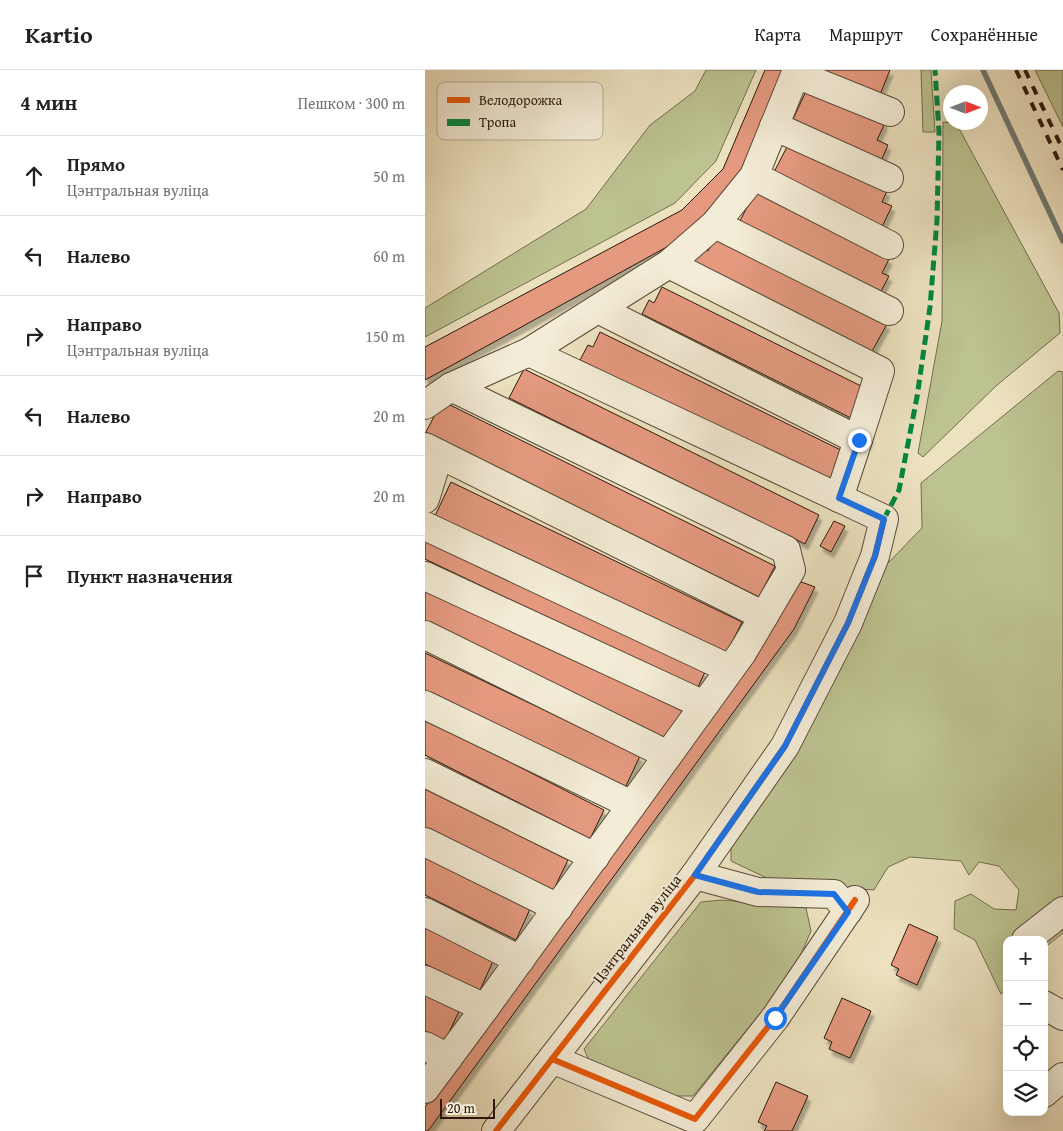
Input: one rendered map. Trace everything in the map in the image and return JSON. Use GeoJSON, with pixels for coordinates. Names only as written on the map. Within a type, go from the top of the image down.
{"type":"FeatureCollection","features":[{"type":"Feature","properties":{"kind":"street"},"geometry":{"type":"LineString","coordinates":[[425,405],[451,387],[529,352],[598,309],[669,264],[715,224],[754,176],[796,72],[890,112]]}},
{"type":"Feature","properties":{"kind":"street"},"geometry":{"type":"LineString","coordinates":[[774,126],[889,178]]}},
{"type":"Feature","properties":{"kind":"street"},"geometry":{"type":"LineString","coordinates":[[754,176],[889,244]]}},
{"type":"Feature","properties":{"kind":"street"},"geometry":{"type":"LineString","coordinates":[[715,224],[889,312]]}},
{"type":"Feature","properties":{"kind":"street"},"geometry":{"type":"LineString","coordinates":[[529,352],[839,498],[880,371],[669,264]]}},
{"type":"Feature","properties":{"kind":"street"},"geometry":{"type":"LineString","coordinates":[[598,309],[859,440]]}},
{"type":"Feature","properties":{"kind":"street"},"geometry":{"type":"LineString","coordinates":[[425,1089],[437,1052],[485,1008],[521,960],[730,669],[791,570],[786,550],[451,387]]}},
{"type":"Feature","properties":{"kind":"street"},"geometry":{"type":"LineString","coordinates":[[425,499],[432,450],[763,616]]}},
{"type":"Feature","properties":{"kind":"street","name":"Цэнтральная вуліца"},"geometry":{"type":"LineString","coordinates":[[496,1131],[695,875],[785,746],[848,623],[875,556],[884,519],[839,498]]}},
{"type":"Feature","properties":{"kind":"street"},"geometry":{"type":"LineString","coordinates":[[425,526],[730,669]]}},
{"type":"Feature","properties":{"kind":"street"},"geometry":{"type":"LineString","coordinates":[[425,576],[704,705]]}},
{"type":"Feature","properties":{"kind":"street"},"geometry":{"type":"LineString","coordinates":[[425,636],[668,755]]}},
{"type":"Feature","properties":{"kind":"street"},"geometry":{"type":"LineString","coordinates":[[425,705],[632,805]]}},
{"type":"Feature","properties":{"kind":"street"},"geometry":{"type":"LineString","coordinates":[[425,773],[595,857]]}},
{"type":"Feature","properties":{"kind":"street"},"geometry":{"type":"LineString","coordinates":[[425,842],[557,908]]}},
{"type":"Feature","properties":{"kind":"street"},"geometry":{"type":"LineString","coordinates":[[552,1059],[695,1120],[775,1018],[851,906],[834,894],[758,892],[695,875]]}},
{"type":"Feature","properties":{"kind":"street"},"geometry":{"type":"LineString","coordinates":[[1031,936],[1063,911]]}},
{"type":"Feature","properties":{"kind":"street"},"geometry":{"type":"LineString","coordinates":[[425,912],[521,960]]}},
{"type":"Feature","properties":{"kind":"street"},"geometry":{"type":"LineString","coordinates":[[425,980],[485,1008]]}},
{"type":"Feature","properties":{"kind":"street"},"geometry":{"type":"LineString","coordinates":[[1048,1007],[1063,1016]]}},
{"type":"Feature","properties":{"kind":"street"},"geometry":{"type":"LineString","coordinates":[[1048,1089],[1063,1076]]}},
{"type":"Feature","properties":{"kind":"green space"},"geometry":{"type":"Polygon","coordinates":[[[706,70],[756,70],[716,161],[675,203],[425,337],[425,308],[586,209],[650,125],[695,91],[706,70]]]}},
{"type":"Feature","properties":{"kind":"green space"},"geometry":{"type":"Polygon","coordinates":[[[921,70],[931,70],[935,132],[923,132],[921,70]]]}},
{"type":"Feature","properties":{"kind":"green space"},"geometry":{"type":"Polygon","coordinates":[[[1035,70],[1063,70],[1063,127],[1035,70]]]}},
{"type":"Feature","properties":{"kind":"green space"},"geometry":{"type":"Polygon","coordinates":[[[943,122],[943,130],[960,130],[1059,313],[1060,333],[996,386],[923,457],[918,453],[942,321],[943,122]]]}},
{"type":"Feature","properties":{"kind":"green space"},"geometry":{"type":"Polygon","coordinates":[[[1058,371],[1063,372],[1063,933],[1048,945],[1048,936],[1003,936],[1003,992],[1001,994],[975,940],[954,929],[955,901],[971,894],[994,909],[1016,910],[1019,890],[999,866],[979,862],[969,875],[961,861],[910,857],[888,867],[874,890],[777,883],[731,861],[731,840],[886,565],[922,528],[921,483],[1058,371]]]}},
{"type":"Feature","properties":{"kind":"green space"},"geometry":{"type":"Polygon","coordinates":[[[722,900],[806,908],[811,931],[793,973],[693,1096],[660,1096],[592,1068],[584,1049],[701,902],[722,900]]]}},
{"type":"Feature","properties":{"kind":"building"},"geometry":{"type":"Polygon","coordinates":[[[765,70],[785,70],[737,179],[694,232],[425,380],[425,347],[682,210],[723,169],[765,70]]]}},
{"type":"Feature","properties":{"kind":"building"},"geometry":{"type":"Polygon","coordinates":[[[816,70],[890,70],[879,97],[816,70]]]}},
{"type":"Feature","properties":{"kind":"building"},"geometry":{"type":"Polygon","coordinates":[[[808,87],[885,123],[877,140],[888,145],[881,161],[793,119],[808,87]]]}},
{"type":"Feature","properties":{"kind":"building"},"geometry":{"type":"Polygon","coordinates":[[[789,143],[887,191],[882,202],[892,206],[881,229],[772,176],[789,143]]]}},
{"type":"Feature","properties":{"kind":"building"},"geometry":{"type":"Polygon","coordinates":[[[755,191],[889,259],[882,273],[889,276],[879,295],[739,223],[755,191]]]}},
{"type":"Feature","properties":{"kind":"building"},"geometry":{"type":"Polygon","coordinates":[[[715,236],[887,324],[870,355],[691,263],[699,247],[708,251],[715,236]]]}},
{"type":"Feature","properties":{"kind":"building"},"geometry":{"type":"Polygon","coordinates":[[[662,287],[863,387],[855,403],[860,405],[853,419],[642,314],[649,300],[654,303],[662,287]]]}},
{"type":"Feature","properties":{"kind":"building"},"geometry":{"type":"Polygon","coordinates":[[[600,332],[849,454],[835,485],[580,360],[588,345],[593,347],[600,332]]]}},
{"type":"Feature","properties":{"kind":"building"},"geometry":{"type":"Polygon","coordinates":[[[524,369],[819,515],[805,544],[509,398],[524,369]]]}},
{"type":"Feature","properties":{"kind":"building"},"geometry":{"type":"Polygon","coordinates":[[[442,401],[775,566],[759,597],[426,432],[442,401]]]}},
{"type":"Feature","properties":{"kind":"building"},"geometry":{"type":"Polygon","coordinates":[[[451,482],[742,622],[725,657],[434,518],[451,482]]]}},
{"type":"Feature","properties":{"kind":"building"},"geometry":{"type":"Polygon","coordinates":[[[834,521],[845,526],[831,552],[820,546],[834,521]]]}},
{"type":"Feature","properties":{"kind":"building"},"geometry":{"type":"Polygon","coordinates":[[[425,538],[705,672],[697,689],[425,559],[425,538]]]}},
{"type":"Feature","properties":{"kind":"building"},"geometry":{"type":"Polygon","coordinates":[[[796,580],[815,587],[794,629],[428,1131],[425,1131],[425,1107],[695,736],[796,580]]]}},
{"type":"Feature","properties":{"kind":"building"},"geometry":{"type":"Polygon","coordinates":[[[425,587],[682,711],[667,741],[425,625],[425,587]]]}},
{"type":"Feature","properties":{"kind":"building"},"geometry":{"type":"Polygon","coordinates":[[[425,653],[640,756],[625,788],[425,692],[425,653]]]}},
{"type":"Feature","properties":{"kind":"building"},"geometry":{"type":"Polygon","coordinates":[[[425,719],[604,810],[590,839],[425,755],[425,719]]]}},
{"type":"Feature","properties":{"kind":"building"},"geometry":{"type":"Polygon","coordinates":[[[425,789],[568,860],[553,891],[425,828],[425,789]]]}},
{"type":"Feature","properties":{"kind":"building"},"geometry":{"type":"Polygon","coordinates":[[[425,857],[530,909],[516,940],[425,895],[425,857]]]}},
{"type":"Feature","properties":{"kind":"building"},"geometry":{"type":"Polygon","coordinates":[[[909,924],[938,937],[917,985],[896,975],[899,969],[891,965],[909,924]]]}},
{"type":"Feature","properties":{"kind":"building"},"geometry":{"type":"Polygon","coordinates":[[[425,926],[494,959],[480,990],[425,964],[425,926]]]}},
{"type":"Feature","properties":{"kind":"building"},"geometry":{"type":"Polygon","coordinates":[[[425,993],[460,1009],[445,1041],[425,1031],[425,993]]]}},
{"type":"Feature","properties":{"kind":"building"},"geometry":{"type":"Polygon","coordinates":[[[842,998],[871,1011],[850,1058],[829,1049],[832,1042],[824,1038],[842,998]]]}},
{"type":"Feature","properties":{"kind":"building"},"geometry":{"type":"Polygon","coordinates":[[[776,1082],[808,1096],[792,1131],[764,1131],[767,1126],[758,1122],[776,1082]]]}},
{"type":"Feature","properties":{"kind":"waterway"},"geometry":{"type":"LineString","coordinates":[[983,70],[1063,241]]}},
{"type":"Feature","properties":{"kind":"railway"},"geometry":{"type":"LineString","coordinates":[[1016,70],[1063,170]]}},
{"type":"Feature","properties":{"kind":"railway"},"geometry":{"type":"LineString","coordinates":[[1025,70],[1063,150]]}},
{"type":"Feature","properties":{"kind":"marked path"},"geometry":{"type":"LineString","coordinates":[[884,519],[899,490],[917,397],[930,307],[937,220],[939,132],[935,70]]}},
{"type":"Feature","properties":{"kind":"cycle path"},"geometry":{"type":"LineString","coordinates":[[496,1131],[695,875],[785,746],[848,623],[875,556],[884,519]]}},
{"type":"Feature","properties":{"kind":"cycle path"},"geometry":{"type":"LineString","coordinates":[[552,1059],[695,1119],[775,1018],[855,900]]}},
{"type":"Feature","properties":{"kind":"route"},"geometry":{"type":"LineString","coordinates":[[775,1018],[848,912],[834,894],[758,892],[695,875],[785,746],[848,623],[875,556],[884,519],[839,498],[859,440]]}}]}
